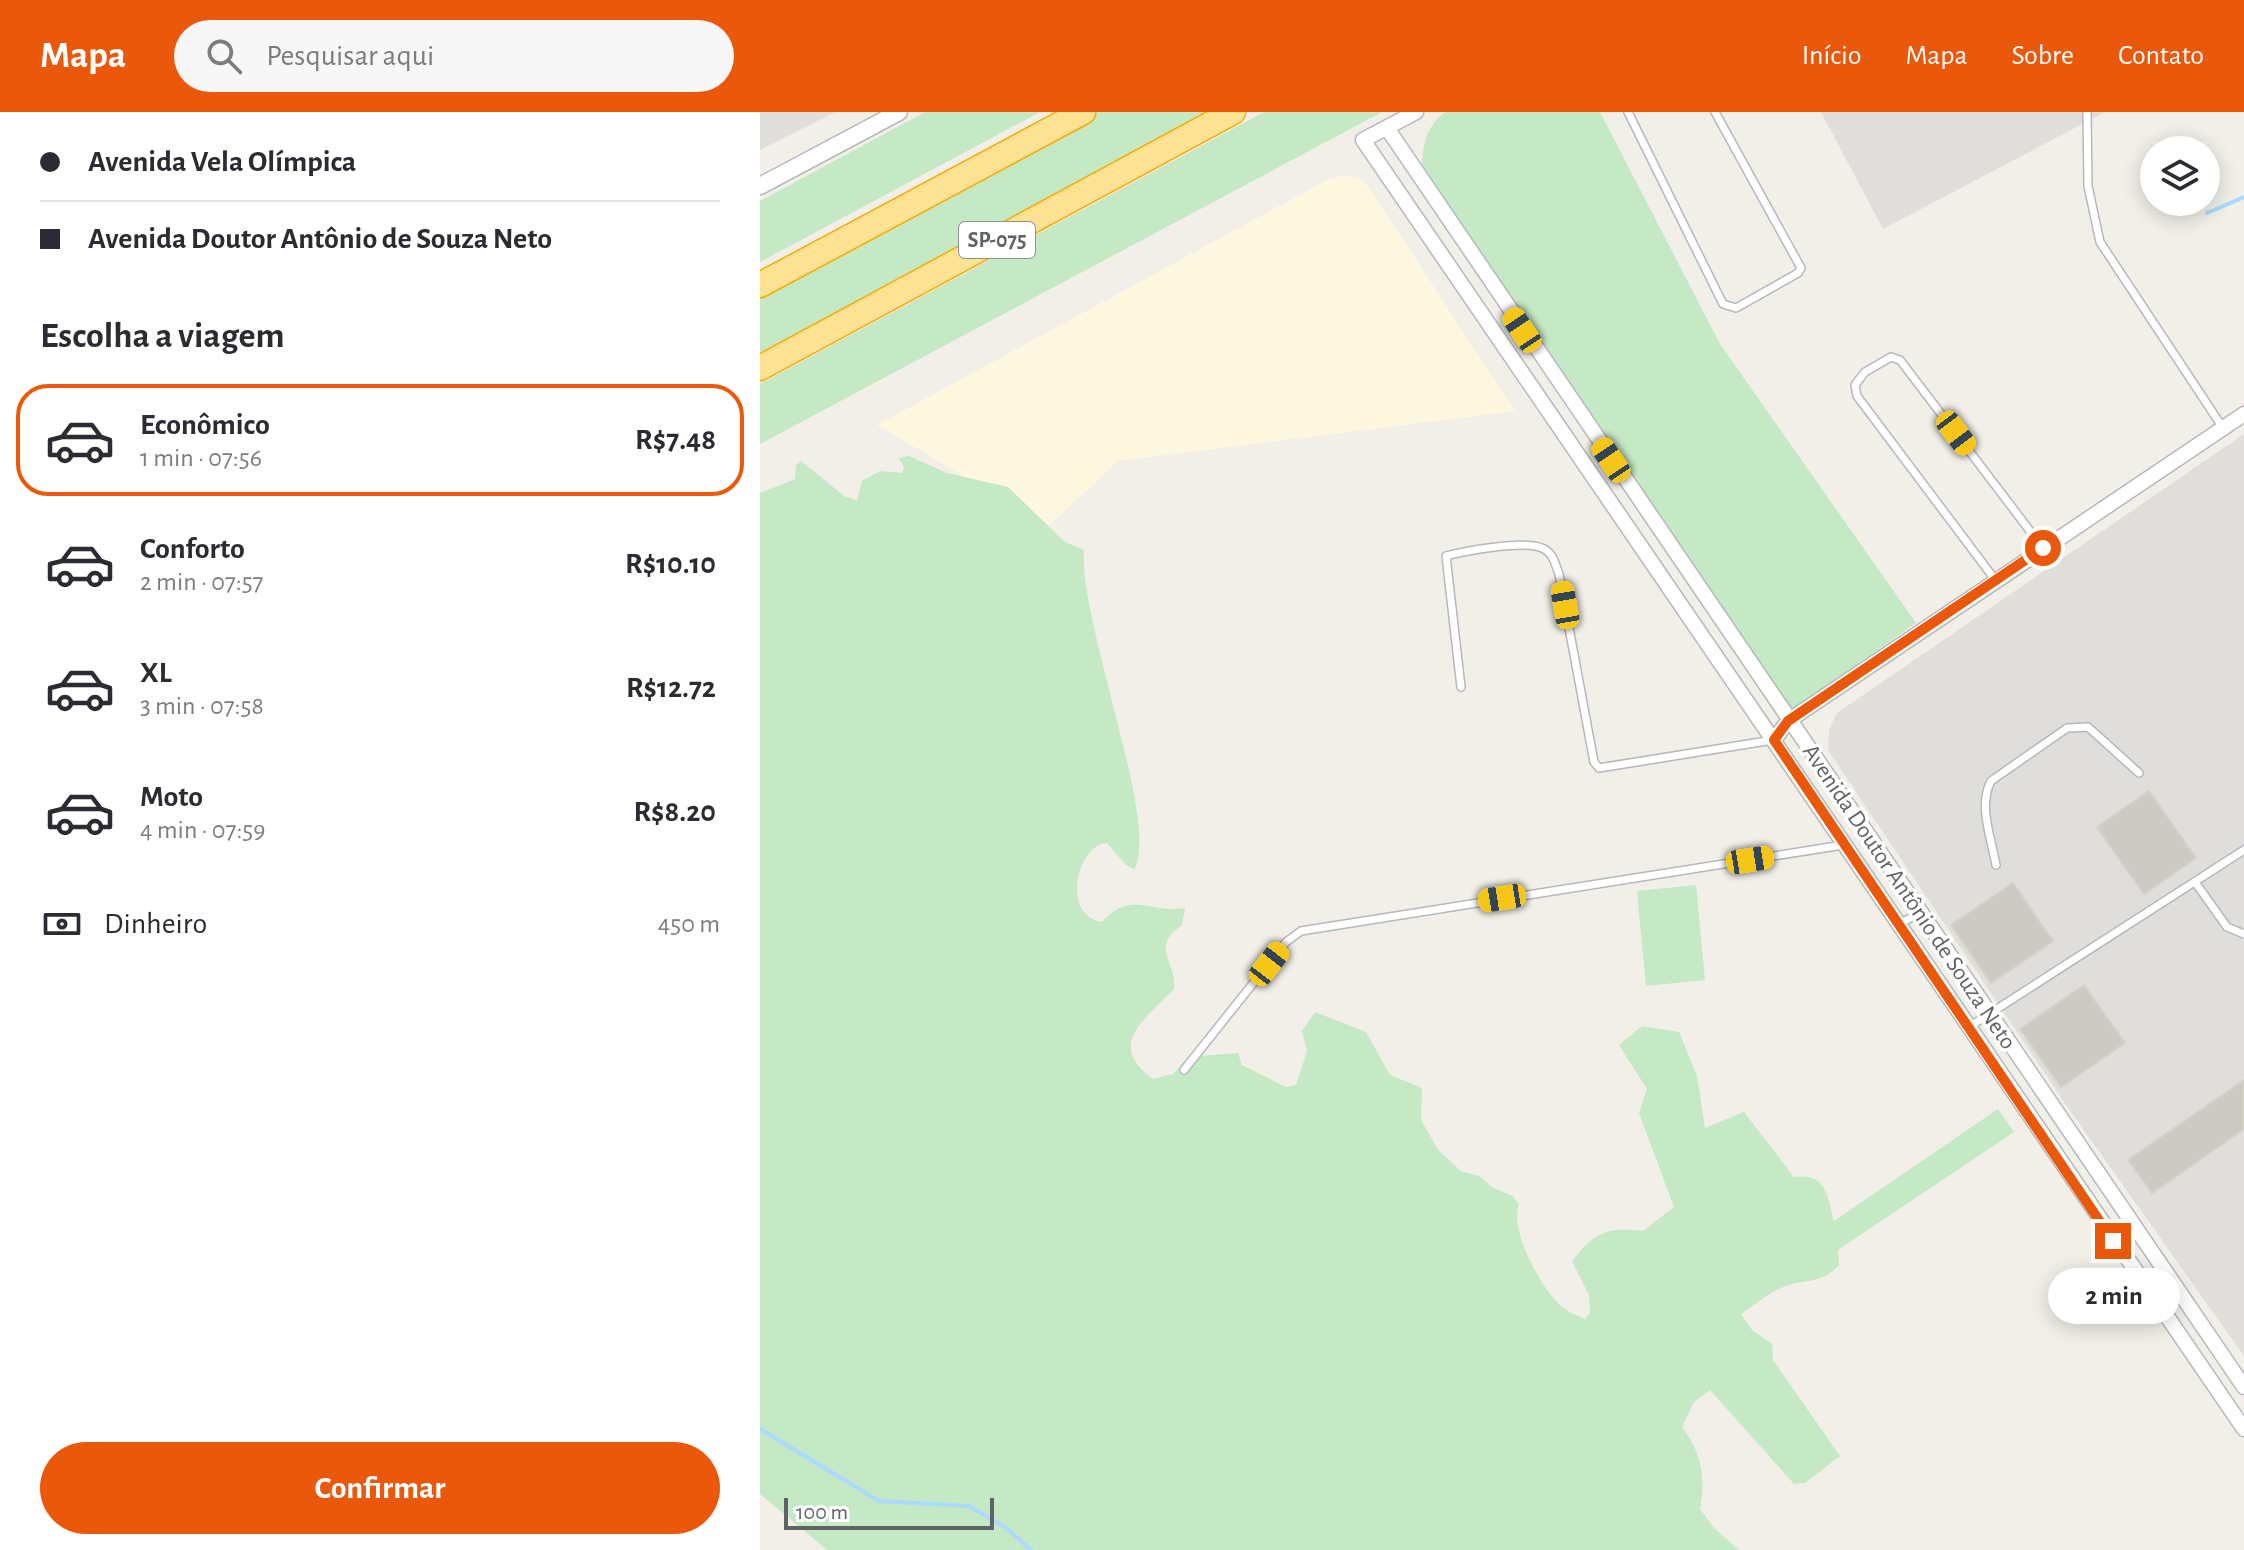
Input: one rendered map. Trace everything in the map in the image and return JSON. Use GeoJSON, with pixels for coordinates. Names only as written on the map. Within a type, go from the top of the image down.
{"type":"FeatureCollection","features":[{"type":"Feature","properties":{"kind":"highway"},"geometry":{"type":"LineString","coordinates":[[760,285],[1083,112]]}},
{"type":"Feature","properties":{"kind":"highway","name":"SP-075"},"geometry":{"type":"LineString","coordinates":[[760,368],[1233,112]]}},
{"type":"Feature","properties":{"kind":"street"},"geometry":{"type":"LineString","coordinates":[[760,186],[899,112]]}},
{"type":"Feature","properties":{"kind":"street"},"geometry":{"type":"LineString","coordinates":[[1387,128],[1416,112]]}},
{"type":"Feature","properties":{"kind":"street","name":"Avenida Doutor Antônio de Souza Neto"},"geometry":{"type":"LineString","coordinates":[[2244,1387],[1387,128],[1363,140],[2244,1429]]}},
{"type":"Feature","properties":{"kind":"street"},"geometry":{"type":"LineString","coordinates":[[1467,291],[1486,277]]}},
{"type":"Feature","properties":{"kind":"street"},"geometry":{"type":"LineString","coordinates":[[1774,740],[1788,721],[2244,414]]}},
{"type":"Feature","properties":{"kind":"lane"},"geometry":{"type":"LineString","coordinates":[[1628,112],[1723,304],[1736,308],[1798,273],[1801,268],[1715,112]]}},
{"type":"Feature","properties":{"kind":"lane"},"geometry":{"type":"LineString","coordinates":[[2087,112],[2088,186],[2100,242],[2223,428]]}},
{"type":"Feature","properties":{"kind":"lane"},"geometry":{"type":"LineString","coordinates":[[1996,581],[1857,396],[1855,385],[1865,372],[1891,357],[1900,360],[2043,548]]}},
{"type":"Feature","properties":{"kind":"lane"},"geometry":{"type":"LineString","coordinates":[[1461,687],[1446,556],[1522,545],[1541,547],[1552,554],[1559,574],[1594,762],[1599,768],[1774,740]]}},
{"type":"Feature","properties":{"kind":"lane"},"geometry":{"type":"LineString","coordinates":[[1996,865],[1985,807],[1985,793],[1991,781],[2067,728],[2088,727],[2139,773]]}},
{"type":"Feature","properties":{"kind":"lane"},"geometry":{"type":"LineString","coordinates":[[1184,1070],[1286,942],[1301,931],[1843,845]]}},
{"type":"Feature","properties":{"kind":"lane"},"geometry":{"type":"LineString","coordinates":[[1969,1027],[2244,850]]}},
{"type":"Feature","properties":{"kind":"lane"},"geometry":{"type":"LineString","coordinates":[[2195,882],[2227,927],[2244,934]]}},
{"type":"Feature","properties":{"kind":"lane"},"geometry":{"type":"LineString","coordinates":[[1899,924],[1920,913]]}},
{"type":"Feature","properties":{"kind":"shaded area"},"geometry":{"type":"Polygon","coordinates":[[[760,112],[835,112],[760,150],[760,112]]]}},
{"type":"Feature","properties":{"kind":"shaded area"},"geometry":{"type":"Polygon","coordinates":[[[1821,112],[2105,112],[1883,229],[1821,112]]]}},
{"type":"Feature","properties":{"kind":"shaded area"},"geometry":{"type":"Polygon","coordinates":[[[1342,176],[1357,177],[1368,186],[1515,411],[1118,461],[1049,526],[877,425],[1325,181],[1342,176]]]}},
{"type":"Feature","properties":{"kind":"shaded area"},"geometry":{"type":"Polygon","coordinates":[[[2244,434],[2244,1356],[2064,1102],[1828,750],[1829,730],[1837,713],[2244,434]]]}},
{"type":"Feature","properties":{"kind":"green space"},"geometry":{"type":"Polygon","coordinates":[[[925,112],[1040,112],[760,262],[760,201],[925,112]]]}},
{"type":"Feature","properties":{"kind":"green space"},"geometry":{"type":"Polygon","coordinates":[[[1095,112],[1206,112],[760,353],[760,292],[1095,112]]]}},
{"type":"Feature","properties":{"kind":"green space"},"geometry":{"type":"Polygon","coordinates":[[[1264,112],[1382,112],[760,444],[760,384],[1264,112]]]}},
{"type":"Feature","properties":{"kind":"green space"},"geometry":{"type":"Polygon","coordinates":[[[1445,112],[1600,112],[1720,344],[1916,623],[1790,712],[1422,165],[1427,136],[1445,112]]]}},
{"type":"Feature","properties":{"kind":"green space"},"geometry":{"type":"Polygon","coordinates":[[[909,456],[947,473],[1008,487],[1065,542],[1084,550],[1093,623],[1137,811],[1139,846],[1134,869],[1126,865],[1107,843],[1097,846],[1089,854],[1078,879],[1080,906],[1088,916],[1102,922],[1113,912],[1132,905],[1185,908],[1182,925],[1172,933],[1166,948],[1174,989],[1142,1022],[1131,1043],[1132,1055],[1153,1079],[1173,1074],[1188,1057],[1238,1053],[1242,1065],[1286,1087],[1296,1085],[1307,1051],[1302,1031],[1315,1012],[1366,1032],[1390,1075],[1422,1088],[1421,1120],[1438,1150],[1461,1171],[1479,1176],[1493,1188],[1513,1196],[1519,1205],[1517,1216],[1523,1244],[1537,1274],[1562,1307],[1585,1319],[1590,1313],[1589,1295],[1572,1261],[1595,1238],[1611,1231],[1643,1231],[1674,1207],[1639,1113],[1647,1089],[1619,1045],[1642,1026],[1679,1032],[1697,1076],[1705,1128],[1744,1112],[1794,1177],[1805,1177],[1820,1183],[1834,1221],[1998,1109],[2014,1132],[1838,1250],[1839,1265],[1826,1276],[1780,1288],[1741,1314],[1752,1330],[1772,1344],[1773,1360],[1840,1456],[1805,1483],[1794,1484],[1710,1390],[1694,1402],[1682,1427],[1701,1466],[1703,1486],[1700,1509],[1714,1528],[1739,1550],[827,1550],[760,1494],[760,493],[795,479],[796,465],[801,461],[844,496],[857,501],[862,481],[880,471],[902,473],[904,467],[899,458],[909,456]]]}},
{"type":"Feature","properties":{"kind":"green space"},"geometry":{"type":"Polygon","coordinates":[[[1696,885],[1705,980],[1646,986],[1637,891],[1696,885]]]}},
{"type":"Feature","properties":{"kind":"building"},"geometry":{"type":"Polygon","coordinates":[[[2149,791],[2196,858],[2144,894],[2097,827],[2149,791]]]}},
{"type":"Feature","properties":{"kind":"building"},"geometry":{"type":"Polygon","coordinates":[[[2013,883],[2053,941],[1991,983],[1951,925],[2013,883]]]}},
{"type":"Feature","properties":{"kind":"building"},"geometry":{"type":"Polygon","coordinates":[[[2084,985],[2125,1043],[2061,1087],[2020,1029],[2084,985]]]}},
{"type":"Feature","properties":{"kind":"building"},"geometry":{"type":"Polygon","coordinates":[[[2244,1080],[2244,1129],[2152,1193],[2128,1160],[2244,1080]]]}},
{"type":"Feature","properties":{"kind":"waterway"},"geometry":{"type":"LineString","coordinates":[[2220,207],[2244,197]]}},
{"type":"Feature","properties":{"kind":"waterway"},"geometry":{"type":"LineString","coordinates":[[760,1429],[879,1501],[969,1506],[1005,1527],[1031,1550]]}},
{"type":"Feature","properties":{"kind":"route"},"geometry":{"type":"LineString","coordinates":[[2043,548],[1788,721],[1774,740],[2113,1241]]}}]}
